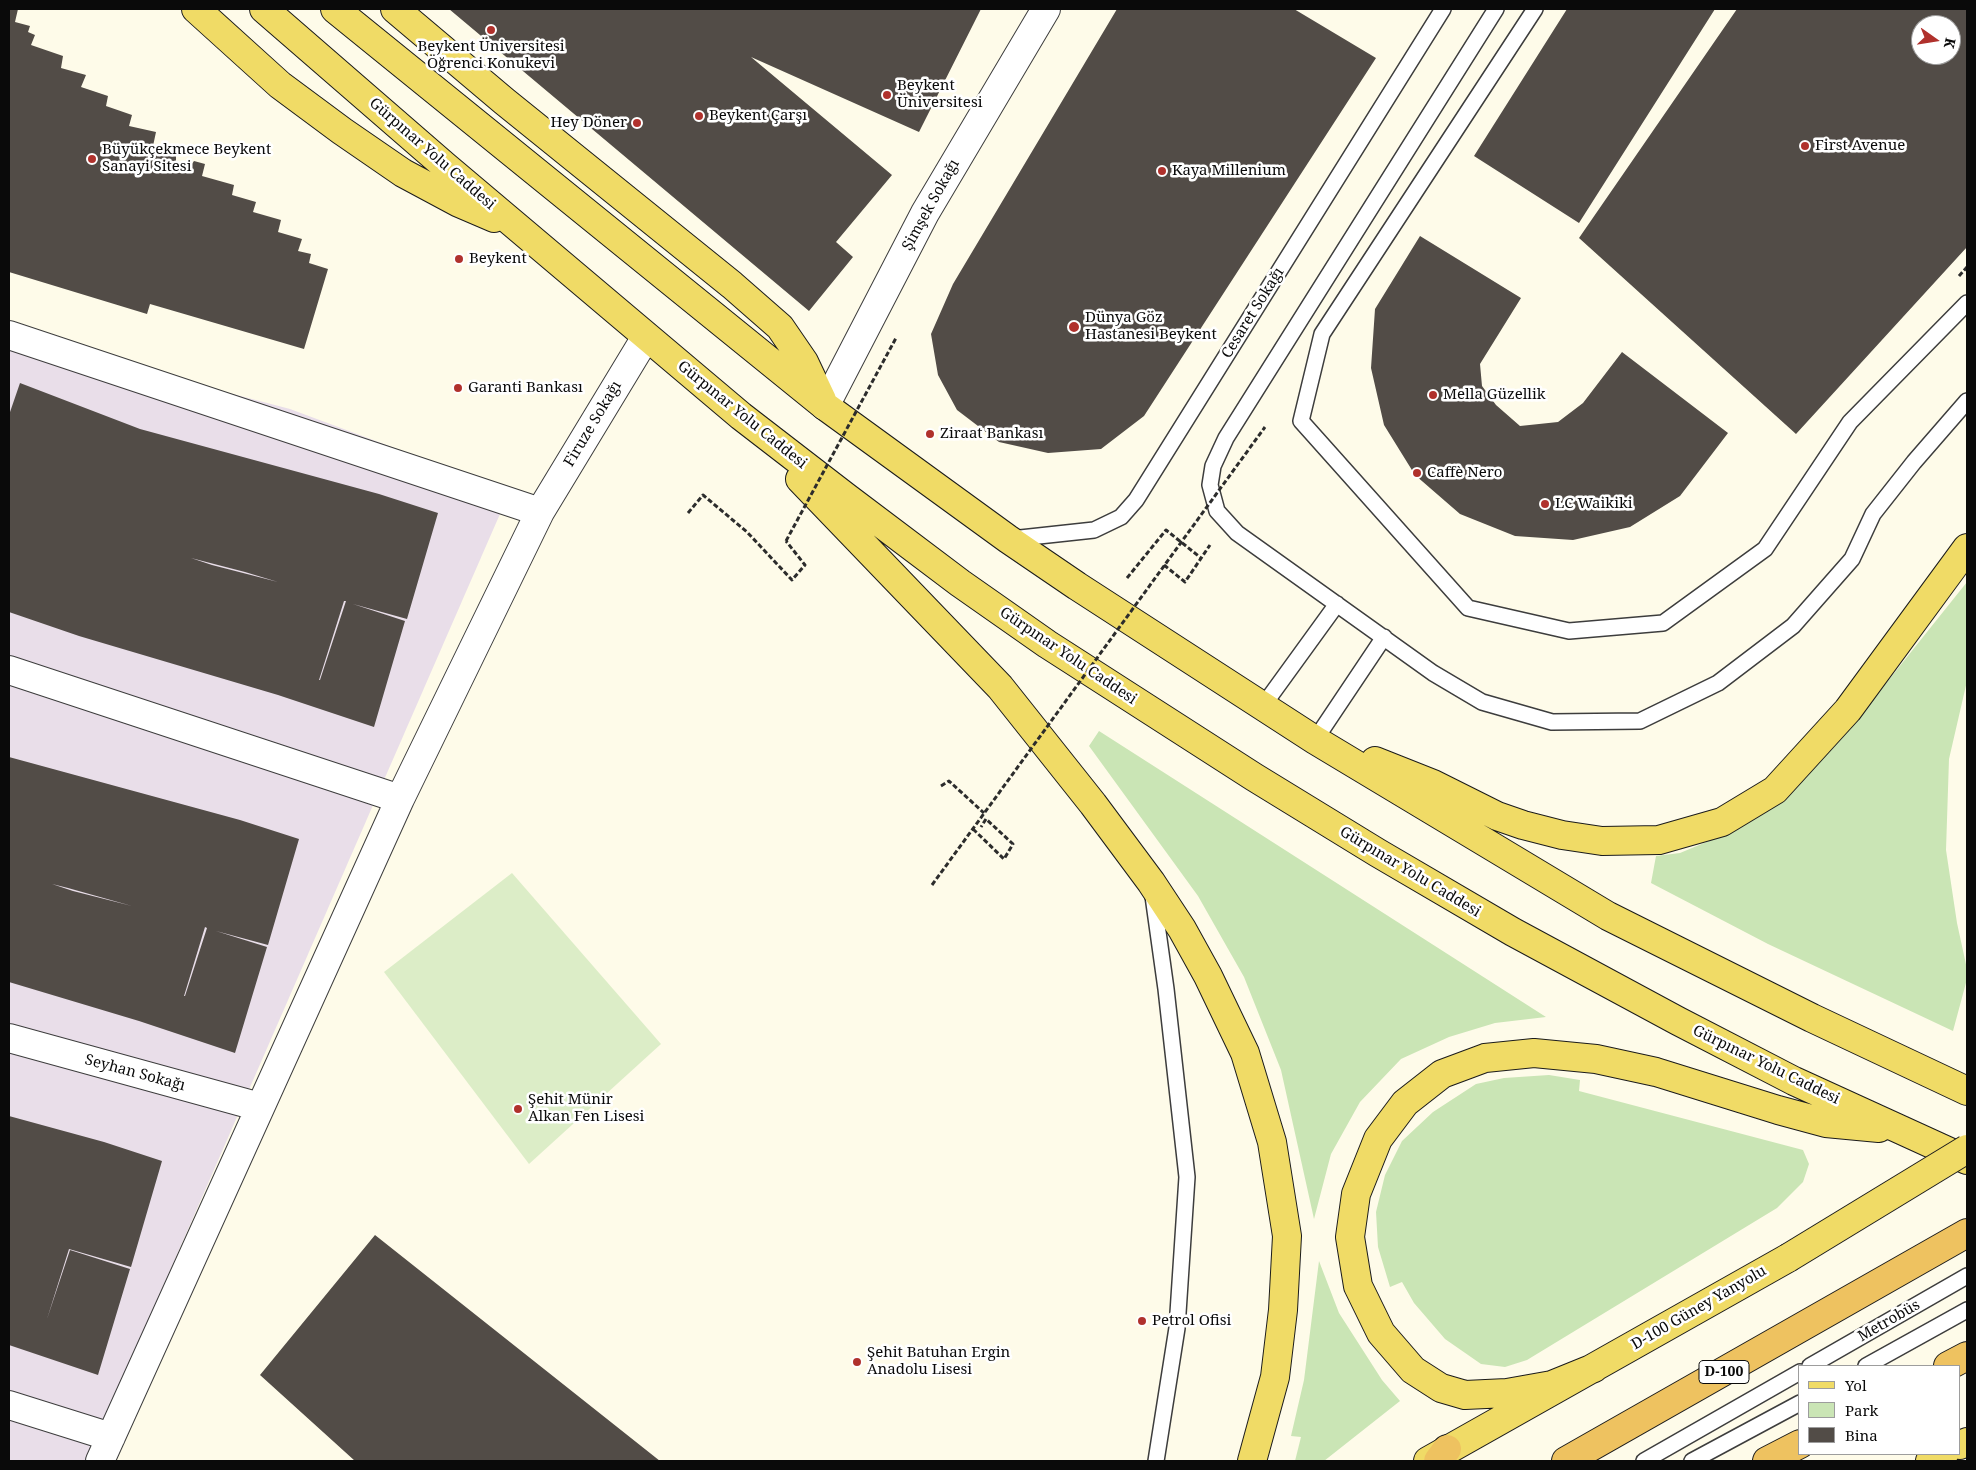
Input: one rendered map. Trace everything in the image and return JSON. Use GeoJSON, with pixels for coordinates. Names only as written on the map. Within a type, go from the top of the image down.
{"type":"FeatureCollection","features":[{"type":"Feature","properties":{"kind":"highway","name":"D-100"},"geometry":{"type":"LineString","coordinates":[[1566,1461],[1967,1233]]}},
{"type":"Feature","properties":{"kind":"highway"},"geometry":{"type":"LineString","coordinates":[[1950,1365],[1967,1356]]}},
{"type":"Feature","properties":{"kind":"highway"},"geometry":{"type":"LineString","coordinates":[[1767,1461],[1798,1445]]}},
{"type":"Feature","properties":{"kind":"main road"},"geometry":{"type":"LineString","coordinates":[[196,9],[280,85],[403,173],[459,203],[521,230]]}},
{"type":"Feature","properties":{"kind":"main road","name":"Gürpınar Yolu Caddesi"},"geometry":{"type":"LineString","coordinates":[[264,9],[445,166],[741,416],[960,583],[1047,644],[1254,778],[1378,854],[1513,932],[1794,1081],[1967,1160]]}},
{"type":"Feature","properties":{"kind":"main road"},"geometry":{"type":"LineString","coordinates":[[335,9],[825,406],[1008,539],[1077,586],[1315,740],[1608,916],[1741,984],[1967,1091]]}},
{"type":"Feature","properties":{"kind":"main road"},"geometry":{"type":"LineString","coordinates":[[395,9],[504,101],[732,285],[780,327],[804,362],[825,406]]}},
{"type":"Feature","properties":{"kind":"main road"},"geometry":{"type":"LineString","coordinates":[[741,416],[1000,687],[1152,882],[1182,929],[1208,976],[1245,1053],[1272,1142],[1287,1236],[1283,1310],[1275,1377],[1252,1461]]}},
{"type":"Feature","properties":{"kind":"main road"},"geometry":{"type":"LineString","coordinates":[[1315,740],[1433,784],[1523,826],[1562,835],[1602,841],[1659,840],[1722,822],[1775,790],[1848,710],[1967,548]]}},
{"type":"Feature","properties":{"kind":"main road"},"geometry":{"type":"LineString","coordinates":[[1594,1368],[1552,1385],[1507,1393],[1464,1395],[1441,1388],[1413,1370],[1381,1333],[1358,1286],[1350,1236],[1356,1194],[1378,1139],[1405,1103],[1442,1074],[1485,1058],[1534,1053],[1596,1059],[1656,1072],[1826,1123],[1901,1130]]}},
{"type":"Feature","properties":{"kind":"main road","name":"D-100 Güney Yanyolu"},"geometry":{"type":"LineString","coordinates":[[1437,1457],[1788,1258],[1967,1149]]}},
{"type":"Feature","properties":{"kind":"main road"},"geometry":{"type":"LineString","coordinates":[[1930,1461],[1942,1455]]}},
{"type":"Feature","properties":{"kind":"street","name":"Şimşek Sokağı"},"geometry":{"type":"LineString","coordinates":[[825,406],[925,213],[1046,9]]}},
{"type":"Feature","properties":{"kind":"street"},"geometry":{"type":"LineString","coordinates":[[9,335],[540,512]]}},
{"type":"Feature","properties":{"kind":"street","name":"Firuze Sokağı"},"geometry":{"type":"LineString","coordinates":[[100,1461],[400,799],[540,512],[646,337]]}},
{"type":"Feature","properties":{"kind":"street"},"geometry":{"type":"LineString","coordinates":[[9,670],[400,799]]}},
{"type":"Feature","properties":{"kind":"street","name":"Seyhan Sokağı"},"geometry":{"type":"LineString","coordinates":[[9,1038],[260,1107]]}},
{"type":"Feature","properties":{"kind":"street"},"geometry":{"type":"LineString","coordinates":[[9,1405],[111,1437]]}},
{"type":"Feature","properties":{"kind":"lane","name":"Cesaret Sokağı"},"geometry":{"type":"LineString","coordinates":[[1008,539],[1094,530],[1121,517],[1136,500],[1443,9]]}},
{"type":"Feature","properties":{"kind":"lane"},"geometry":{"type":"LineString","coordinates":[[1496,9],[1226,438],[1214,466],[1210,485],[1217,511],[1236,533],[1433,673],[1482,702],[1552,722],[1640,721],[1718,683],[1793,626],[1852,558],[1873,514],[1914,462],[1967,401]]}},
{"type":"Feature","properties":{"kind":"lane"},"geometry":{"type":"LineString","coordinates":[[1535,9],[1322,334],[1301,421],[1468,608],[1569,631],[1663,623],[1765,549],[1850,422],[1967,303]]}},
{"type":"Feature","properties":{"kind":"lane"},"geometry":{"type":"LineString","coordinates":[[1264,706],[1337,604]]}},
{"type":"Feature","properties":{"kind":"lane"},"geometry":{"type":"LineString","coordinates":[[1315,740],[1384,637]]}},
{"type":"Feature","properties":{"kind":"lane"},"geometry":{"type":"LineString","coordinates":[[1152,882],[1187,1176],[1177,1328],[1156,1461]]}},
{"type":"Feature","properties":{"kind":"lane","name":"Metrobüs"},"geometry":{"type":"LineString","coordinates":[[1812,1365],[1967,1276]]}},
{"type":"Feature","properties":{"kind":"lane","name":"Metrobüs"},"geometry":{"type":"LineString","coordinates":[[1868,1365],[1967,1310]]}},
{"type":"Feature","properties":{"kind":"lane"},"geometry":{"type":"LineString","coordinates":[[1644,1461],[1798,1373]]}},
{"type":"Feature","properties":{"kind":"lane"},"geometry":{"type":"LineString","coordinates":[[1692,1461],[1798,1404]]}},
{"type":"Feature","properties":{"kind":"path"},"geometry":{"type":"LineString","coordinates":[[1954,281],[1967,267]]}},
{"type":"Feature","properties":{"kind":"path"},"geometry":{"type":"LineString","coordinates":[[688,512],[703,495],[748,532],[792,580],[805,566],[786,541],[896,338]]}},
{"type":"Feature","properties":{"kind":"path"},"geometry":{"type":"LineString","coordinates":[[932,886],[1265,427]]}},
{"type":"Feature","properties":{"kind":"path"},"geometry":{"type":"LineString","coordinates":[[1164,565],[1185,582],[1226,522]]}},
{"type":"Feature","properties":{"kind":"path"},"geometry":{"type":"LineString","coordinates":[[1125,581],[1166,530],[1201,558]]}},
{"type":"Feature","properties":{"kind":"path"},"geometry":{"type":"LineString","coordinates":[[941,786],[949,781],[984,813]]}},
{"type":"Feature","properties":{"kind":"path"},"geometry":{"type":"LineString","coordinates":[[973,829],[1004,859],[1014,844],[986,819],[981,827]]}},
{"type":"Feature","properties":{"kind":"shaded area"},"geometry":{"type":"Polygon","coordinates":[[[9,335],[290,409],[510,491],[87,1461],[9,1461],[9,335]]]}},
{"type":"Feature","properties":{"kind":"green space"},"geometry":{"type":"Polygon","coordinates":[[[1967,582],[1967,681],[1949,759],[1946,850],[1957,923],[1967,969],[1967,979],[1953,1031],[1768,944],[1651,883],[1656,856],[1680,853],[1740,828],[1790,794],[1843,737],[1967,582]]]}},
{"type":"Feature","properties":{"kind":"green space"},"geometry":{"type":"Polygon","coordinates":[[[1099,731],[1546,1017],[1495,1023],[1449,1037],[1401,1059],[1360,1102],[1331,1154],[1314,1219],[1281,1070],[1244,977],[1198,896],[1089,746],[1099,731]]]}},
{"type":"Feature","properties":{"kind":"green space"},"geometry":{"type":"Polygon","coordinates":[[[512,873],[661,1044],[529,1164],[384,972],[512,873]]]}},
{"type":"Feature","properties":{"kind":"green space"},"geometry":{"type":"Polygon","coordinates":[[[1549,1075],[1580,1080],[1579,1091],[1803,1150],[1809,1164],[1803,1182],[1777,1208],[1527,1360],[1505,1367],[1481,1364],[1445,1339],[1414,1303],[1402,1282],[1390,1287],[1378,1247],[1376,1212],[1385,1175],[1402,1141],[1433,1112],[1476,1084],[1504,1078],[1549,1075]]]}},
{"type":"Feature","properties":{"kind":"green space"},"geometry":{"type":"Polygon","coordinates":[[[1319,1261],[1339,1313],[1382,1380],[1400,1401],[1324,1461],[1295,1461],[1301,1437],[1291,1436],[1304,1380],[1319,1261]]]}},
{"type":"Feature","properties":{"kind":"building","name":"Büyükçekmece Beykent Sanayi Sitesi"},"geometry":{"type":"Polygon","coordinates":[[[9,9],[18,9],[15,22],[30,26],[28,32],[35,35],[31,45],[63,56],[61,68],[86,75],[81,87],[108,96],[106,106],[132,115],[129,126],[156,132],[153,146],[176,155],[176,163],[189,168],[194,161],[205,164],[202,176],[234,185],[232,195],[256,202],[253,212],[281,220],[278,232],[302,239],[298,251],[311,254],[309,263],[328,269],[304,349],[150,304],[147,314],[9,272],[9,9]]]}},
{"type":"Feature","properties":{"kind":"building","name":"Beykent Çarşı"},"geometry":{"type":"Polygon","coordinates":[[[449,9],[981,9],[919,132],[751,57],[892,175],[836,242],[853,257],[809,311],[449,9]]]}},
{"type":"Feature","properties":{"kind":"building","name":"Kaya Millenium"},"geometry":{"type":"Polygon","coordinates":[[[1117,9],[1294,9],[1376,58],[1144,416],[1101,449],[1048,453],[999,442],[957,410],[938,375],[931,334],[953,284],[1117,9]]]}},
{"type":"Feature","properties":{"kind":"building"},"geometry":{"type":"Polygon","coordinates":[[[1567,9],[1715,9],[1579,223],[1474,156],[1567,9]]]}},
{"type":"Feature","properties":{"kind":"building","name":"First Avenue"},"geometry":{"type":"Polygon","coordinates":[[[1737,9],[1967,9],[1967,247],[1796,434],[1579,238],[1737,9]]]}},
{"type":"Feature","properties":{"kind":"building","name":"Mella Güzellik"},"geometry":{"type":"Polygon","coordinates":[[[1420,236],[1521,298],[1480,364],[1482,386],[1496,405],[1520,426],[1558,422],[1583,403],[1622,352],[1728,433],[1680,496],[1630,527],[1573,540],[1515,536],[1460,514],[1415,475],[1384,425],[1371,368],[1375,309],[1420,236]]]}},
{"type":"Feature","properties":{"kind":"building"},"geometry":{"type":"Polygon","coordinates":[[[20,383],[140,429],[379,494],[438,513],[407,619],[353,604],[405,621],[374,727],[278,695],[79,636],[9,612],[9,415],[20,383]],[[191,558],[212,565],[278,582],[245,572],[191,558]],[[344,601],[319,680],[346,601],[344,601]]]}},
{"type":"Feature","properties":{"kind":"building"},"geometry":{"type":"Polygon","coordinates":[[[9,757],[240,820],[299,839],[268,945],[216,931],[267,947],[235,1053],[139,1021],[9,982],[9,757]],[[52,884],[73,891],[132,906],[68,888],[52,884]],[[205,927],[184,996],[207,928],[205,927]]]}},
{"type":"Feature","properties":{"kind":"building"},"geometry":{"type":"Polygon","coordinates":[[[9,1116],[104,1142],[162,1161],[131,1267],[69,1249],[47,1319],[70,1250],[130,1269],[98,1375],[9,1345],[9,1116]]]}},
{"type":"Feature","properties":{"kind":"building"},"geometry":{"type":"Polygon","coordinates":[[[375,1235],[660,1461],[355,1461],[260,1375],[375,1235]]]}},
{"type":"Feature","properties":{"kind":"place","name":"Beykent Üniversitesi Öğrenci Konukevi"},"geometry":{"type":"Point","coordinates":[491,30]}},
{"type":"Feature","properties":{"kind":"place","name":"Beykent Üniversitesi"},"geometry":{"type":"Point","coordinates":[887,95]}},
{"type":"Feature","properties":{"kind":"place","name":"Beykent Çarşı"},"geometry":{"type":"Point","coordinates":[699,116]}},
{"type":"Feature","properties":{"kind":"place","name":"Hey Döner"},"geometry":{"type":"Point","coordinates":[637,123]}},
{"type":"Feature","properties":{"kind":"place","name":"First Avenue"},"geometry":{"type":"Point","coordinates":[1805,146]}},
{"type":"Feature","properties":{"kind":"place","name":"Büyükçekmece Beykent Sanayi Sitesi"},"geometry":{"type":"Point","coordinates":[92,159]}},
{"type":"Feature","properties":{"kind":"place","name":"Kaya Millenium"},"geometry":{"type":"Point","coordinates":[1162,171]}},
{"type":"Feature","properties":{"kind":"place","name":"Beykent"},"geometry":{"type":"Point","coordinates":[459,259]}},
{"type":"Feature","properties":{"kind":"place","name":"Dünya Göz Hastanesi Beykent"},"geometry":{"type":"Point","coordinates":[1074,327]}},
{"type":"Feature","properties":{"kind":"place","name":"Garanti Bankası"},"geometry":{"type":"Point","coordinates":[458,388]}},
{"type":"Feature","properties":{"kind":"place","name":"Mella Güzellik"},"geometry":{"type":"Point","coordinates":[1433,395]}},
{"type":"Feature","properties":{"kind":"place","name":"Ziraat Bankası"},"geometry":{"type":"Point","coordinates":[930,434]}},
{"type":"Feature","properties":{"kind":"place","name":"Caffè Nero"},"geometry":{"type":"Point","coordinates":[1417,473]}},
{"type":"Feature","properties":{"kind":"place","name":"LC Waikiki"},"geometry":{"type":"Point","coordinates":[1545,504]}},
{"type":"Feature","properties":{"kind":"place","name":"Şehit Münir Alkan Fen Lisesi"},"geometry":{"type":"Point","coordinates":[518,1109]}},
{"type":"Feature","properties":{"kind":"place","name":"Petrol Ofisi"},"geometry":{"type":"Point","coordinates":[1142,1321]}},
{"type":"Feature","properties":{"kind":"place","name":"Şehit Batuhan Ergin Anadolu Lisesi"},"geometry":{"type":"Point","coordinates":[857,1362]}}]}
